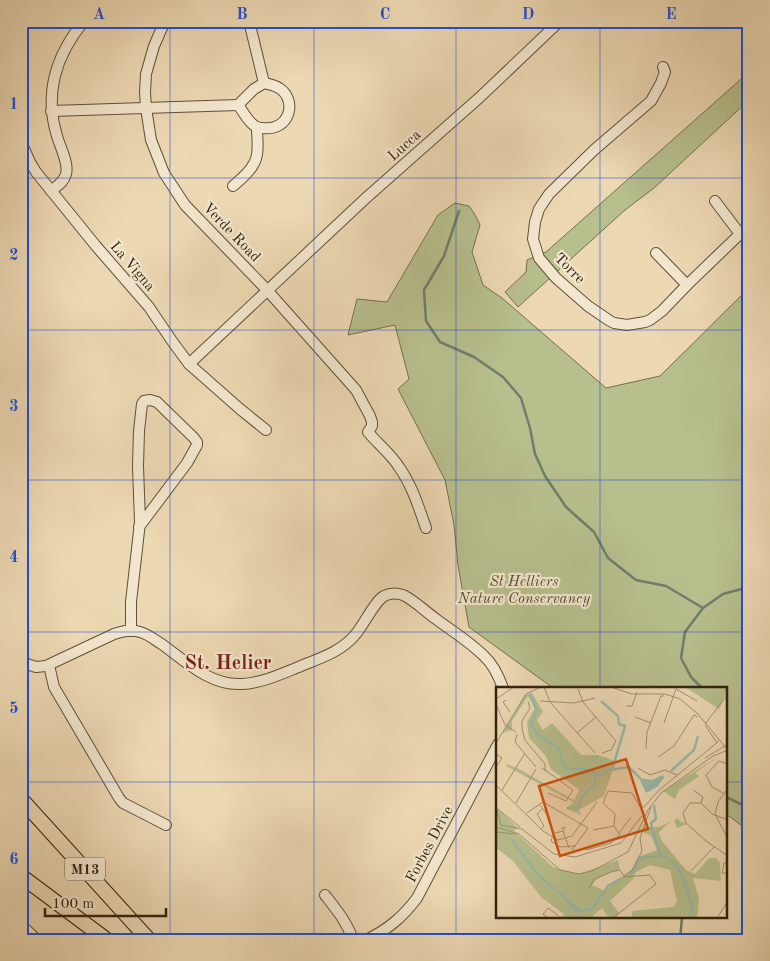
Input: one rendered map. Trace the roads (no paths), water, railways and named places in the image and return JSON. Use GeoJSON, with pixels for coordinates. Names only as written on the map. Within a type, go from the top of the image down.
{"type":"FeatureCollection","features":[{"type":"Feature","properties":{"kind":"highway","name":"M13"},"geometry":{"type":"LineString","coordinates":[[21,799],[148,940]]}},
{"type":"Feature","properties":{"kind":"highway","name":"M13"},"geometry":{"type":"LineString","coordinates":[[21,876],[107,940]]}},
{"type":"Feature","properties":{"kind":"street"},"geometry":{"type":"LineString","coordinates":[[51,191],[60,185],[66,173],[65,161],[51,111],[56,72],[59,61],[84,21]]}},
{"type":"Feature","properties":{"kind":"street","name":"Verde Road"},"geometry":{"type":"LineString","coordinates":[[165,21],[154,46],[146,74],[146,108],[151,140],[164,174],[185,205],[267,290],[356,390],[370,416],[372,426],[368,432],[400,468],[408,482],[426,528]]}},
{"type":"Feature","properties":{"kind":"street"},"geometry":{"type":"LineString","coordinates":[[248,21],[264,83]]}},
{"type":"Feature","properties":{"kind":"street","name":"Lucca"},"geometry":{"type":"LineString","coordinates":[[267,290],[366,198],[479,98],[560,21]]}},
{"type":"Feature","properties":{"kind":"street","name":"Torre"},"geometry":{"type":"LineString","coordinates":[[663,67],[665,72],[661,84],[651,101],[594,150],[549,194],[538,209],[533,239],[539,258],[556,278],[588,306],[614,323],[638,324],[650,320],[662,311],[749,226]]}},
{"type":"Feature","properties":{"kind":"street"},"geometry":{"type":"LineString","coordinates":[[51,111],[238,105],[254,89],[264,83]]}},
{"type":"Feature","properties":{"kind":"street"},"geometry":{"type":"LineString","coordinates":[[238,105],[257,128],[272,129],[281,125],[289,112],[288,100],[278,88],[264,83]]}},
{"type":"Feature","properties":{"kind":"street"},"geometry":{"type":"LineString","coordinates":[[233,186],[248,172],[255,162],[257,128]]}},
{"type":"Feature","properties":{"kind":"street","name":"La Vigna"},"geometry":{"type":"LineString","coordinates":[[21,142],[32,165],[51,191],[149,307],[189,364],[266,430]]}},
{"type":"Feature","properties":{"kind":"street"},"geometry":{"type":"LineString","coordinates":[[715,201],[740,234]]}},
{"type":"Feature","properties":{"kind":"street"},"geometry":{"type":"LineString","coordinates":[[656,253],[687,285]]}},
{"type":"Feature","properties":{"kind":"street"},"geometry":{"type":"LineString","coordinates":[[189,364],[267,290]]}},
{"type":"Feature","properties":{"kind":"street"},"geometry":{"type":"LineString","coordinates":[[131,631],[131,602],[139,528],[139,431],[142,404],[144,401],[150,400],[157,402],[196,440],[197,445],[195,451],[139,528]]}},
{"type":"Feature","properties":{"kind":"street"},"geometry":{"type":"LineString","coordinates":[[21,662],[36,667],[49,665],[114,634],[131,631],[142,632],[150,636],[191,667],[214,679],[226,683],[253,683],[318,659],[341,648],[356,635],[374,607],[384,596],[396,593],[423,609],[485,657],[497,673],[503,687]]}},
{"type":"Feature","properties":{"kind":"street"},"geometry":{"type":"LineString","coordinates":[[49,665],[56,691],[119,798],[123,803],[166,825]]}},
{"type":"Feature","properties":{"kind":"street","name":"Forbes Drive"},"geometry":{"type":"LineString","coordinates":[[366,940],[391,925],[406,912],[417,898],[496,748]]}},
{"type":"Feature","properties":{"kind":"street"},"geometry":{"type":"LineString","coordinates":[[325,895],[349,929],[352,940]]}},
{"type":"Feature","properties":{"kind":"street"},"geometry":{"type":"LineString","coordinates":[[21,925],[37,940]]}},
{"type":"Feature","properties":{"kind":"waterway"},"geometry":{"type":"LineString","coordinates":[[459,211],[444,256],[424,290],[426,321],[440,342],[474,357],[503,377],[521,398],[535,454],[545,476],[566,507],[594,532],[608,558],[636,580],[666,586],[703,608]]}},
{"type":"Feature","properties":{"kind":"waterway"},"geometry":{"type":"LineString","coordinates":[[701,687],[691,677],[681,658],[685,632],[703,608],[723,594],[749,587]]}},
{"type":"Feature","properties":{"kind":"waterway"},"geometry":{"type":"LineString","coordinates":[[728,798],[749,808]]}},
{"type":"Feature","properties":{"kind":"waterway"},"geometry":{"type":"LineString","coordinates":[[680,940],[682,918]]}},
{"type":"Feature","properties":{"kind":"district","name":"St. Helier"},"geometry":{"type":"Point","coordinates":[228,662]}},
{"type":"Feature","properties":{"kind":"park label","name":"St Helliers Nature Conservancy"},"geometry":{"type":"Point","coordinates":[524,590]}}]}
